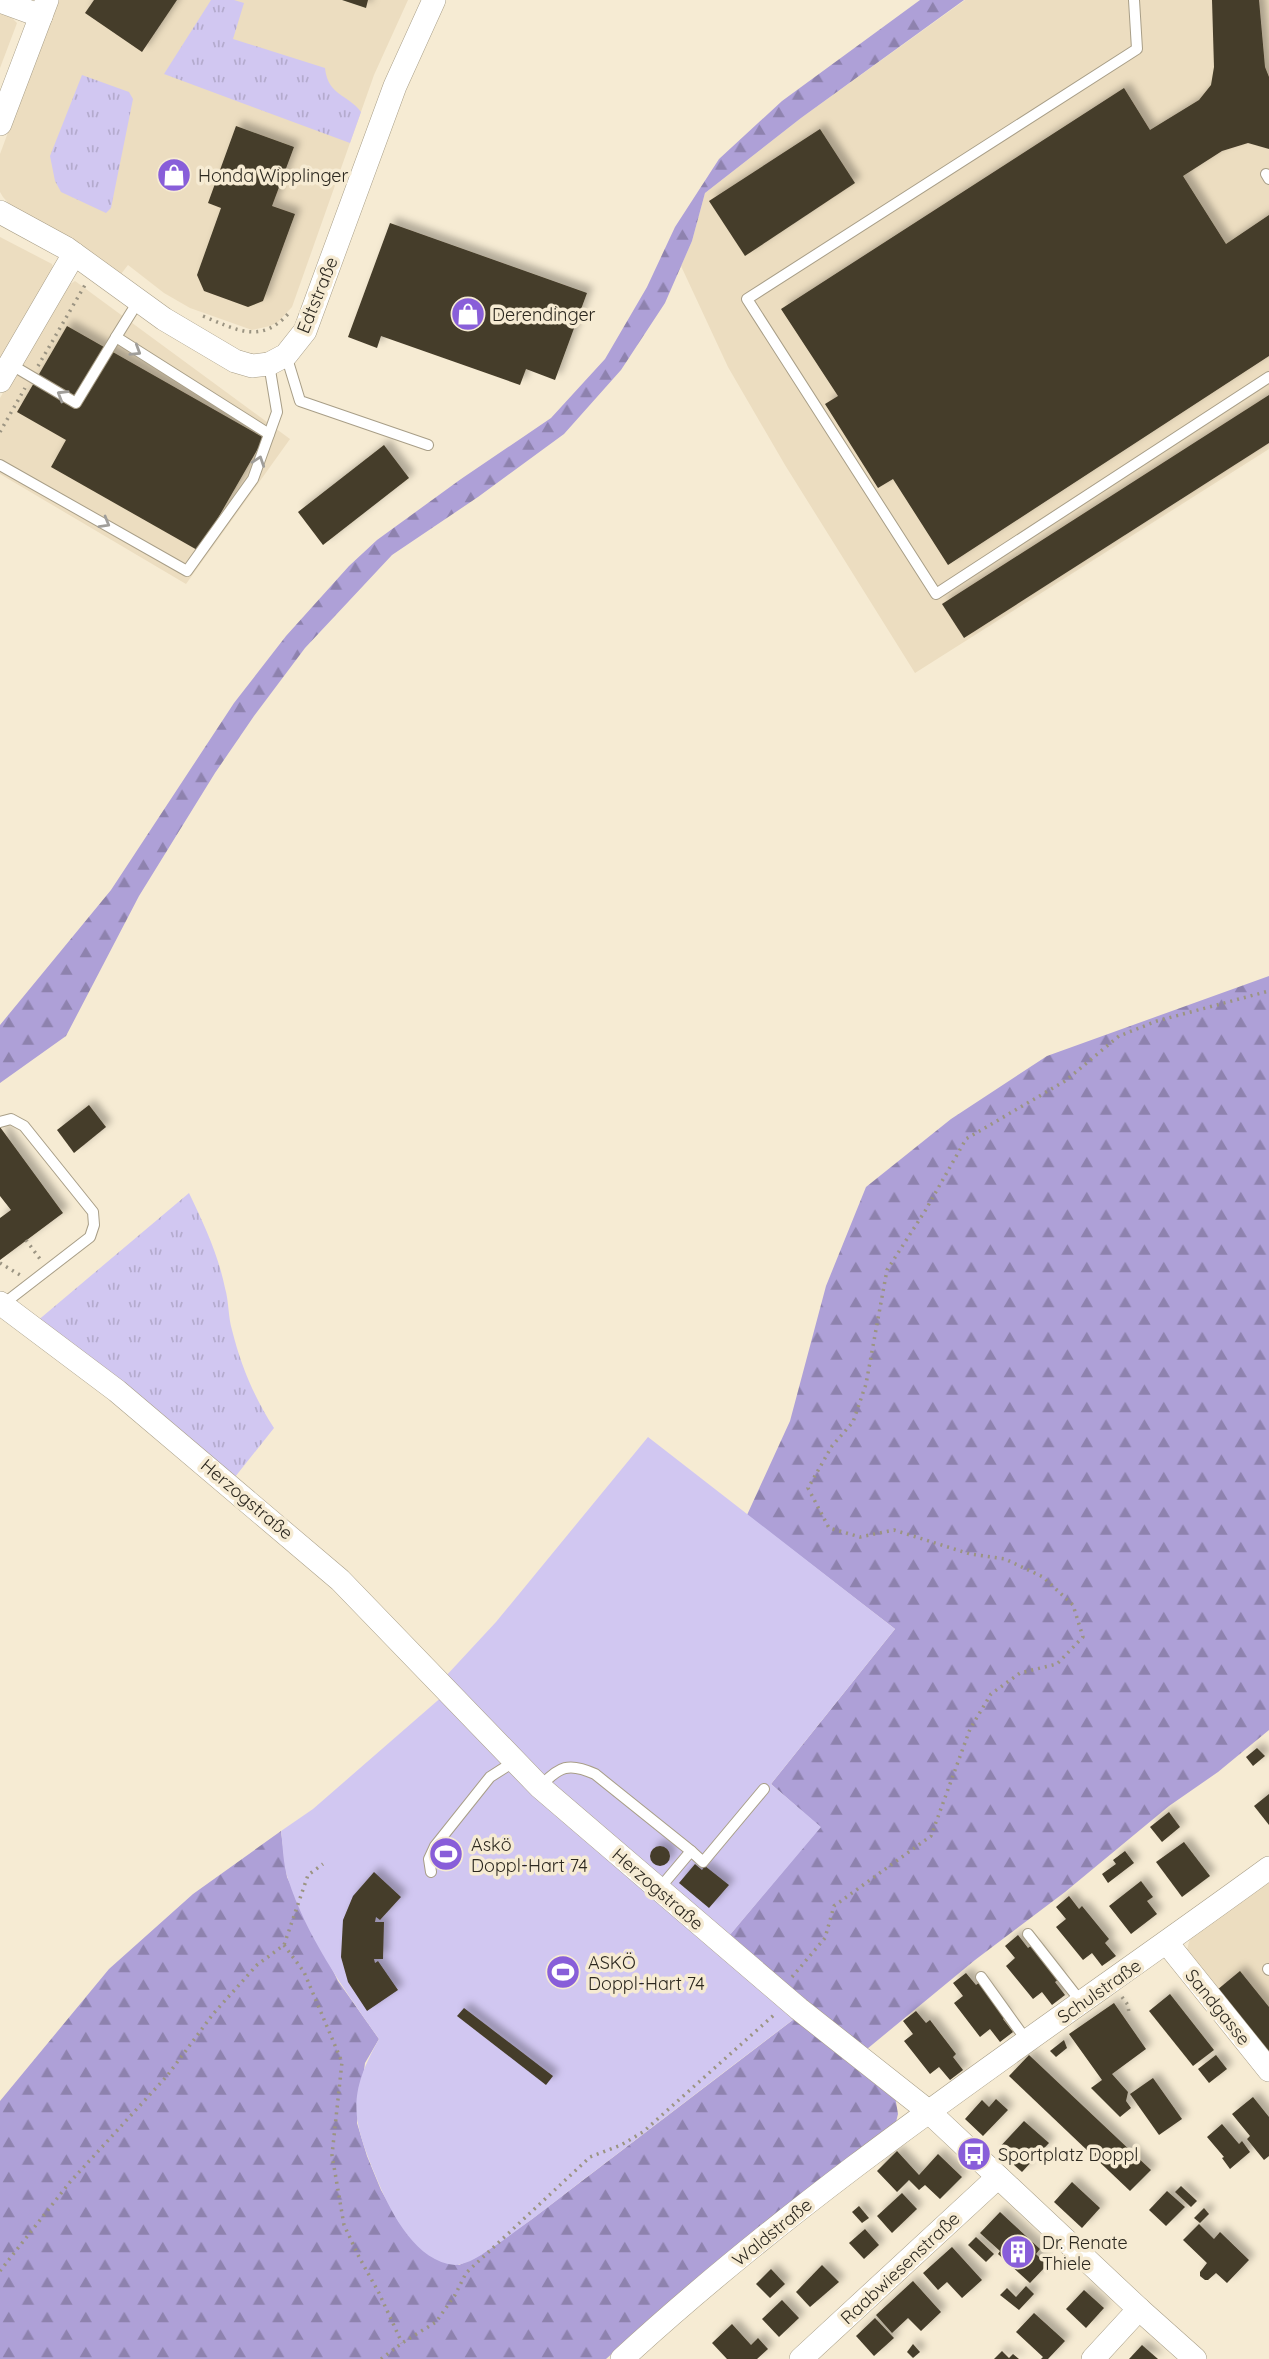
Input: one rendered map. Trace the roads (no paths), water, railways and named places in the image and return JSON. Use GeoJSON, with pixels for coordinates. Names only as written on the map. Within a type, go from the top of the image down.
{"type":"FeatureCollection","features":[{"type":"Feature","properties":{"kind":"street","name":"Edtstraße"},"geometry":{"type":"LineString","coordinates":[[277,360],[305,331],[395,86],[434,0]]}},
{"type":"Feature","properties":{"kind":"street"},"geometry":{"type":"LineString","coordinates":[[0,1],[44,8],[0,124]]}},
{"type":"Feature","properties":{"kind":"street"},"geometry":{"type":"LineString","coordinates":[[0,212],[74,254],[164,319],[235,361],[252,366],[277,360]]}},
{"type":"Feature","properties":{"kind":"street"},"geometry":{"type":"LineString","coordinates":[[5,372],[74,254]]}},
{"type":"Feature","properties":{"kind":"street","name":"Herzogstraße"},"geometry":{"type":"LineString","coordinates":[[1,1304],[117,1391],[340,1580],[540,1787],[784,1996],[928,2111],[1195,2359]]}},
{"type":"Feature","properties":{"kind":"street","name":"Schulstraße"},"geometry":{"type":"LineString","coordinates":[[928,2111],[1269,1868]]}},
{"type":"Feature","properties":{"kind":"street","name":"Sandgasse"},"geometry":{"type":"LineString","coordinates":[[1167,1943],[1269,2070]]}},
{"type":"Feature","properties":{"kind":"street","name":"Waldstraße"},"geometry":{"type":"LineString","coordinates":[[622,2359],[761,2240],[928,2111]]}},
{"type":"Feature","properties":{"kind":"street","name":"Raabwiesenstraße"},"geometry":{"type":"LineString","coordinates":[[801,2359],[998,2177]]}},
{"type":"Feature","properties":{"kind":"street"},"geometry":{"type":"LineString","coordinates":[[1093,2359],[1139,2309]]}},
{"type":"Feature","properties":{"kind":"lane"},"geometry":{"type":"LineString","coordinates":[[1134,0],[1138,49],[747,299],[936,594],[1269,377]]}},
{"type":"Feature","properties":{"kind":"lane"},"geometry":{"type":"LineString","coordinates":[[5,372],[32,377],[76,403],[138,300]]}},
{"type":"Feature","properties":{"kind":"lane"},"geometry":{"type":"LineString","coordinates":[[116,337],[269,434]]}},
{"type":"Feature","properties":{"kind":"lane"},"geometry":{"type":"LineString","coordinates":[[0,465],[187,571],[253,479],[277,412],[277,360]]}},
{"type":"Feature","properties":{"kind":"lane"},"geometry":{"type":"LineString","coordinates":[[277,360],[300,401],[428,445]]}},
{"type":"Feature","properties":{"kind":"lane"},"geometry":{"type":"LineString","coordinates":[[0,1122],[11,1119],[24,1126],[93,1212],[94,1225],[90,1237],[1,1304]]}},
{"type":"Feature","properties":{"kind":"lane"},"geometry":{"type":"LineString","coordinates":[[431,1872],[429,1859],[435,1846],[490,1777],[515,1761]]}},
{"type":"Feature","properties":{"kind":"lane"},"geometry":{"type":"LineString","coordinates":[[540,1787],[558,1770],[580,1767],[595,1774],[703,1861],[765,1789]]}},
{"type":"Feature","properties":{"kind":"lane"},"geometry":{"type":"LineString","coordinates":[[659,1889],[691,1851]]}},
{"type":"Feature","properties":{"kind":"lane"},"geometry":{"type":"LineString","coordinates":[[1028,1934],[1082,2003]]}},
{"type":"Feature","properties":{"kind":"lane"},"geometry":{"type":"LineString","coordinates":[[981,1977],[1027,2041]]}},
{"type":"Feature","properties":{"kind":"place","name":"Honda Wipplinger"},"geometry":{"type":"Point","coordinates":[174,175]}},
{"type":"Feature","properties":{"kind":"place","name":"Derendinger"},"geometry":{"type":"Point","coordinates":[468,314]}},
{"type":"Feature","properties":{"kind":"place","name":"Askö Doppl-Hart 74"},"geometry":{"type":"Point","coordinates":[446,1854]}},
{"type":"Feature","properties":{"kind":"place","name":"ASKÖ Doppl-Hart 74"},"geometry":{"type":"Point","coordinates":[563,1972]}},
{"type":"Feature","properties":{"kind":"place","name":"Sportplatz Doppl"},"geometry":{"type":"Point","coordinates":[974,2154]}},
{"type":"Feature","properties":{"kind":"place","name":"Dr. Renate Thiele"},"geometry":{"type":"Point","coordinates":[1018,2252]}}]}
